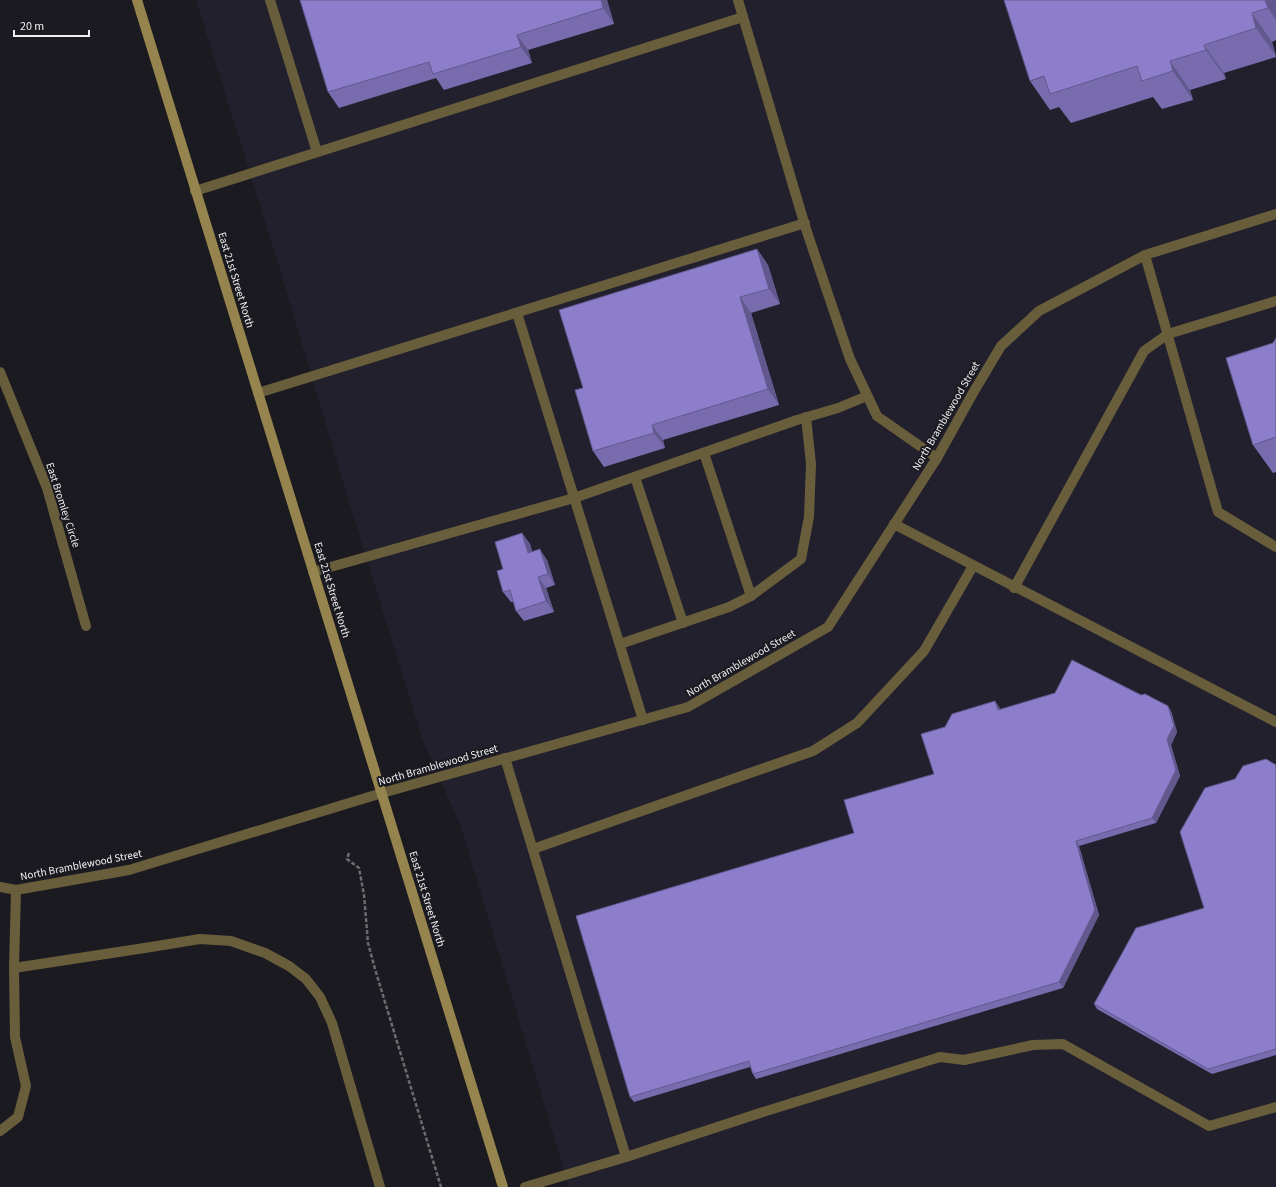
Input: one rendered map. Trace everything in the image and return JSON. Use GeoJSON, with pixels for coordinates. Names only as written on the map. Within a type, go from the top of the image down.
{"type":"FeatureCollection","features":[{"type":"Feature","properties":{"kind":"main road","name":"East 21st Street North"},"geometry":{"type":"LineString","coordinates":[[137,0],[503,1187]]}},
{"type":"Feature","properties":{"kind":"street"},"geometry":{"type":"LineString","coordinates":[[270,0],[317,152]]}},
{"type":"Feature","properties":{"kind":"street"},"geometry":{"type":"LineString","coordinates":[[738,0],[805,223],[850,359],[876,416],[937,458]]}},
{"type":"Feature","properties":{"kind":"street"},"geometry":{"type":"LineString","coordinates":[[196,191],[743,17]]}},
{"type":"Feature","properties":{"kind":"street","name":"North Bramblewood Street"},"geometry":{"type":"LineString","coordinates":[[0,887],[16,890],[129,870],[382,793],[688,707],[828,627],[937,458],[1001,346],[1039,311],[1145,256],[1276,214]]}},
{"type":"Feature","properties":{"kind":"street"},"geometry":{"type":"LineString","coordinates":[[258,393],[805,223]]}},
{"type":"Feature","properties":{"kind":"street"},"geometry":{"type":"LineString","coordinates":[[1145,256],[1218,512],[1276,547]]}},
{"type":"Feature","properties":{"kind":"street"},"geometry":{"type":"LineString","coordinates":[[1014,588],[1144,351],[1168,334],[1276,301]]}},
{"type":"Feature","properties":{"kind":"street"},"geometry":{"type":"LineString","coordinates":[[517,313],[643,720]]}},
{"type":"Feature","properties":{"kind":"street","name":"East Bromley Circle"},"geometry":{"type":"LineString","coordinates":[[0,372],[47,488],[86,626]]}},
{"type":"Feature","properties":{"kind":"street"},"geometry":{"type":"LineString","coordinates":[[314,572],[574,498],[806,417],[838,408],[867,396]]}},
{"type":"Feature","properties":{"kind":"street"},"geometry":{"type":"LineString","coordinates":[[620,644],[729,607],[751,596],[801,559],[809,517],[811,464],[806,417]]}},
{"type":"Feature","properties":{"kind":"street"},"geometry":{"type":"LineString","coordinates":[[704,453],[751,596]]}},
{"type":"Feature","properties":{"kind":"street"},"geometry":{"type":"LineString","coordinates":[[635,477],[683,623]]}},
{"type":"Feature","properties":{"kind":"street"},"geometry":{"type":"LineString","coordinates":[[894,524],[1014,588],[1276,722]]}},
{"type":"Feature","properties":{"kind":"street"},"geometry":{"type":"LineString","coordinates":[[533,849],[813,751],[857,723],[924,651],[973,566]]}},
{"type":"Feature","properties":{"kind":"street"},"geometry":{"type":"LineString","coordinates":[[505,758],[626,1157]]}},
{"type":"Feature","properties":{"kind":"street"},"geometry":{"type":"LineString","coordinates":[[0,1131],[18,1117],[26,1086],[15,1037],[14,968],[16,890]]}},
{"type":"Feature","properties":{"kind":"street"},"geometry":{"type":"LineString","coordinates":[[14,968],[200,939],[231,941],[265,952],[289,966],[306,979],[320,997],[332,1023],[380,1187]]}},
{"type":"Feature","properties":{"kind":"street"},"geometry":{"type":"LineString","coordinates":[[525,1187],[626,1157],[760,1113],[940,1057],[964,1060],[1033,1045],[1063,1044],[1209,1126],[1276,1106]]}},
{"type":"Feature","properties":{"kind":"path"},"geometry":{"type":"LineString","coordinates":[[349,853],[347,859],[359,868],[363,884],[368,943],[374,969],[441,1187]]}},
{"type":"Feature","properties":{"kind":"shaded area"},"geometry":{"type":"Polygon","coordinates":[[[196,0],[1276,0],[1276,1187],[569,1187],[460,824],[423,741],[348,499],[278,263],[196,0]]]}},
{"type":"Feature","properties":{"kind":"building"},"geometry":{"type":"Polygon","coordinates":[[[300,0],[601,0],[603,8],[517,35],[521,47],[433,74],[429,62],[328,92],[300,0]]]}},
{"type":"Feature","properties":{"kind":"building"},"geometry":{"type":"Polygon","coordinates":[[[1004,0],[1265,0],[1268,8],[1252,13],[1256,28],[1204,45],[1206,50],[1170,61],[1173,71],[1142,81],[1137,66],[1050,94],[1044,76],[1030,81],[1004,0]]]}},
{"type":"Feature","properties":{"kind":"building"},"geometry":{"type":"Polygon","coordinates":[[[757,249],[769,289],[740,297],[768,389],[652,425],[654,433],[593,451],[575,390],[583,388],[559,310],[757,249]]]}},
{"type":"Feature","properties":{"kind":"building"},"geometry":{"type":"Polygon","coordinates":[[[1276,338],[1276,437],[1253,445],[1226,358],[1273,343],[1276,338]]]}},
{"type":"Feature","properties":{"kind":"building"},"geometry":{"type":"Polygon","coordinates":[[[522,533],[528,553],[540,549],[548,574],[538,577],[546,601],[516,611],[510,590],[503,592],[497,571],[503,569],[495,542],[522,533]]]}},
{"type":"Feature","properties":{"kind":"building"},"geometry":{"type":"Polygon","coordinates":[[[1072,660],[1141,695],[1145,694],[1168,706],[1174,726],[1167,739],[1176,770],[1152,818],[1076,841],[1095,910],[1059,982],[753,1074],[749,1061],[630,1097],[576,916],[854,833],[844,800],[934,774],[921,734],[945,727],[952,714],[995,701],[998,710],[1055,693],[1072,660]]]}},
{"type":"Feature","properties":{"kind":"building"},"geometry":{"type":"Polygon","coordinates":[[[1266,759],[1276,765],[1276,1049],[1208,1069],[1094,1004],[1136,928],[1204,908],[1180,832],[1205,788],[1235,779],[1243,766],[1266,759]]]}}]}
